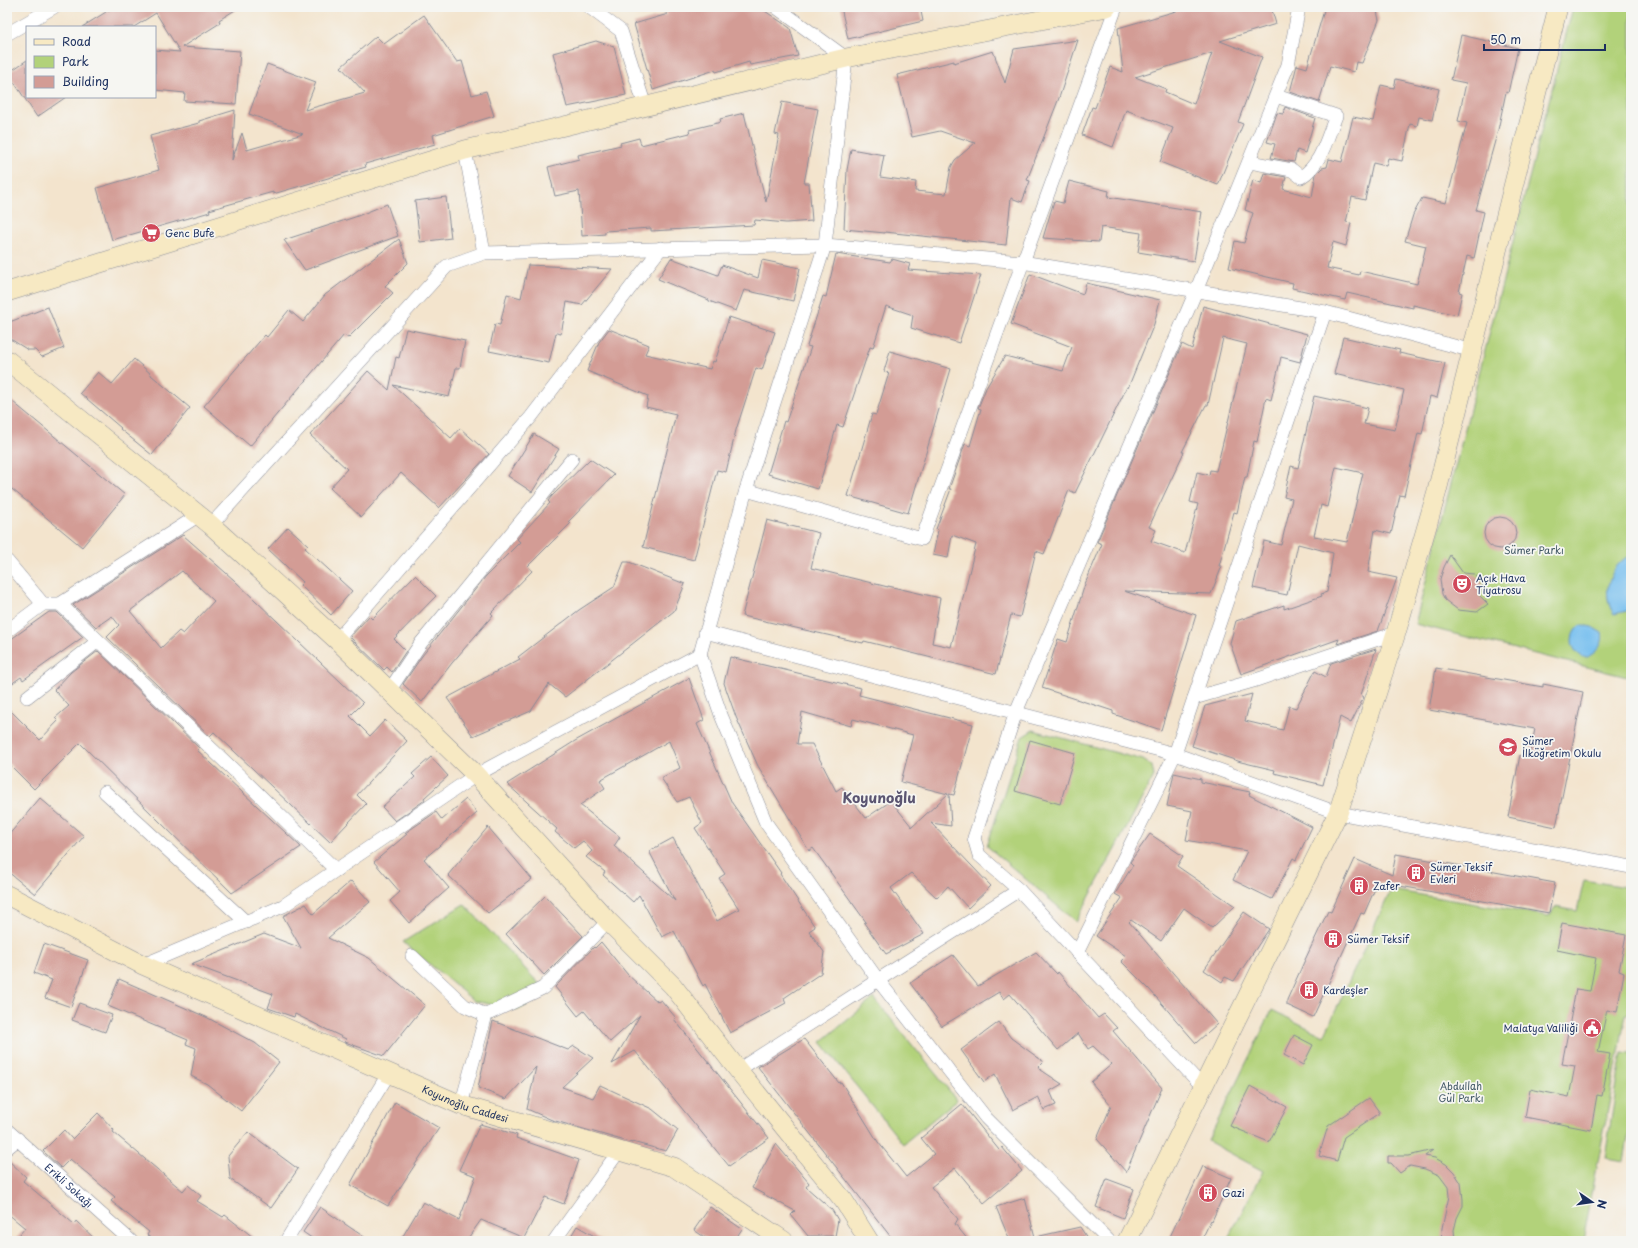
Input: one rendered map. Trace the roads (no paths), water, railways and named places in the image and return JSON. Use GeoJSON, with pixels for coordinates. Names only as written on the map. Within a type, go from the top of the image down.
{"type":"FeatureCollection","features":[{"type":"Feature","properties":{"kind":"street"},"geometry":{"type":"LineString","coordinates":[[7,34],[54,7]]}},
{"type":"Feature","properties":{"kind":"street"},"geometry":{"type":"LineString","coordinates":[[589,7],[621,31],[645,106]]}},
{"type":"Feature","properties":{"kind":"street"},"geometry":{"type":"LineString","coordinates":[[776,7],[846,58]]}},
{"type":"Feature","properties":{"kind":"street"},"geometry":{"type":"LineString","coordinates":[[7,292],[465,150],[846,58],[1107,7]]}},
{"type":"Feature","properties":{"kind":"street"},"geometry":{"type":"LineString","coordinates":[[746,490],[922,539],[1116,7]]}},
{"type":"Feature","properties":{"kind":"street"},"geometry":{"type":"LineString","coordinates":[[1203,1087],[1019,890],[979,855],[974,838],[1016,712],[1196,291],[1276,96],[1288,65],[1299,7]]}},
{"type":"Feature","properties":{"kind":"street"},"geometry":{"type":"LineString","coordinates":[[1127,1241],[1338,813],[1396,633],[1437,491],[1558,7]]}},
{"type":"Feature","properties":{"kind":"street"},"geometry":{"type":"LineString","coordinates":[[846,58],[825,245],[746,490],[700,654],[721,715],[766,823],[878,980],[986,1118],[1109,1241]]}},
{"type":"Feature","properties":{"kind":"street"},"geometry":{"type":"LineString","coordinates":[[1250,162],[1292,170],[1301,177],[1309,172],[1317,162],[1336,116],[1276,96]]}},
{"type":"Feature","properties":{"kind":"street"},"geometry":{"type":"LineString","coordinates":[[465,150],[484,253]]}},
{"type":"Feature","properties":{"kind":"street"},"geometry":{"type":"LineString","coordinates":[[7,631],[43,604],[60,604],[205,520],[446,266],[484,253],[825,245],[1022,262],[1325,312],[1473,350]]}},
{"type":"Feature","properties":{"kind":"street"},"geometry":{"type":"LineString","coordinates":[[337,640],[531,417],[661,248]]}},
{"type":"Feature","properties":{"kind":"street"},"geometry":{"type":"LineString","coordinates":[[1077,953],[1175,754],[1325,312]]}},
{"type":"Feature","properties":{"kind":"street"},"geometry":{"type":"LineString","coordinates":[[7,360],[205,520],[337,640],[476,775],[608,921],[673,986],[738,1070],[844,1201],[869,1241]]}},
{"type":"Feature","properties":{"kind":"street"},"geometry":{"type":"LineString","coordinates":[[389,691],[421,643],[572,459]]}},
{"type":"Feature","properties":{"kind":"street"},"geometry":{"type":"LineString","coordinates":[[7,561],[43,604]]}},
{"type":"Feature","properties":{"kind":"street"},"geometry":{"type":"LineString","coordinates":[[60,604],[336,870]]}},
{"type":"Feature","properties":{"kind":"street"},"geometry":{"type":"LineString","coordinates":[[705,632],[1175,754],[1338,813],[1631,866]]}},
{"type":"Feature","properties":{"kind":"street"},"geometry":{"type":"LineString","coordinates":[[1194,698],[1253,681],[1396,633]]}},
{"type":"Feature","properties":{"kind":"street"},"geometry":{"type":"LineString","coordinates":[[27,696],[98,641]]}},
{"type":"Feature","properties":{"kind":"street"},"geometry":{"type":"LineString","coordinates":[[143,965],[283,906],[476,775],[700,654]]}},
{"type":"Feature","properties":{"kind":"street"},"geometry":{"type":"LineString","coordinates":[[105,792],[246,922]]}},
{"type":"Feature","properties":{"kind":"street"},"geometry":{"type":"LineString","coordinates":[[738,1070],[1019,890]]}},
{"type":"Feature","properties":{"kind":"street","name":"Koyunoğlu Caddesi"},"geometry":{"type":"LineString","coordinates":[[7,895],[143,965],[461,1105],[674,1168],[784,1241]]}},
{"type":"Feature","properties":{"kind":"street"},"geometry":{"type":"LineString","coordinates":[[412,956],[465,1006],[486,1015],[543,988],[608,921]]}},
{"type":"Feature","properties":{"kind":"street"},"geometry":{"type":"LineString","coordinates":[[461,1105],[486,1015]]}},
{"type":"Feature","properties":{"kind":"street"},"geometry":{"type":"LineString","coordinates":[[286,1241],[389,1072]]}},
{"type":"Feature","properties":{"kind":"street","name":"Erikli Sokağı"},"geometry":{"type":"LineString","coordinates":[[7,1130],[131,1241]]}},
{"type":"Feature","properties":{"kind":"street"},"geometry":{"type":"LineString","coordinates":[[7,1148],[18,1139]]}},
{"type":"Feature","properties":{"kind":"street"},"geometry":{"type":"LineString","coordinates":[[554,1241],[619,1151]]}},
{"type":"Feature","properties":{"kind":"water"},"geometry":{"type":"Polygon","coordinates":[[[1631,555],[1631,598],[1627,611],[1614,614],[1608,598],[1609,581],[1618,565],[1631,555]]]}},
{"type":"Feature","properties":{"kind":"water"},"geometry":{"type":"Polygon","coordinates":[[[1581,625],[1592,627],[1602,633],[1603,637],[1601,645],[1593,654],[1586,658],[1576,652],[1572,643],[1574,633],[1581,625]]]}},
{"type":"Feature","properties":{"kind":"place","name":"Genc Bufe"},"geometry":{"type":"Point","coordinates":[151,233]}},
{"type":"Feature","properties":{"kind":"place","name":"Açık Hava Tiyatrosu"},"geometry":{"type":"Point","coordinates":[1462,584]}},
{"type":"Feature","properties":{"kind":"place","name":"Sümer İlköğretim Okulu"},"geometry":{"type":"Point","coordinates":[1508,747]}},
{"type":"Feature","properties":{"kind":"place","name":"Sümer Teksif Evleri"},"geometry":{"type":"Point","coordinates":[1416,873]}},
{"type":"Feature","properties":{"kind":"place","name":"Zafer"},"geometry":{"type":"Point","coordinates":[1359,886]}},
{"type":"Feature","properties":{"kind":"place","name":"Sümer Teksif"},"geometry":{"type":"Point","coordinates":[1333,939]}},
{"type":"Feature","properties":{"kind":"place","name":"Kardeşler"},"geometry":{"type":"Point","coordinates":[1309,990]}},
{"type":"Feature","properties":{"kind":"place","name":"Malatya Valiliği"},"geometry":{"type":"Point","coordinates":[1592,1028]}},
{"type":"Feature","properties":{"kind":"place","name":"Gazi"},"geometry":{"type":"Point","coordinates":[1208,1193]}},
{"type":"Feature","properties":{"kind":"district","name":"Koyunoğlu"},"geometry":{"type":"Point","coordinates":[879,798]}},
{"type":"Feature","properties":{"kind":"park label","name":"Sümer Parkı"},"geometry":{"type":"Point","coordinates":[1534,550]}},
{"type":"Feature","properties":{"kind":"park label","name":"Abdullah Gül Parkı"},"geometry":{"type":"Point","coordinates":[1461,1092]}}]}
